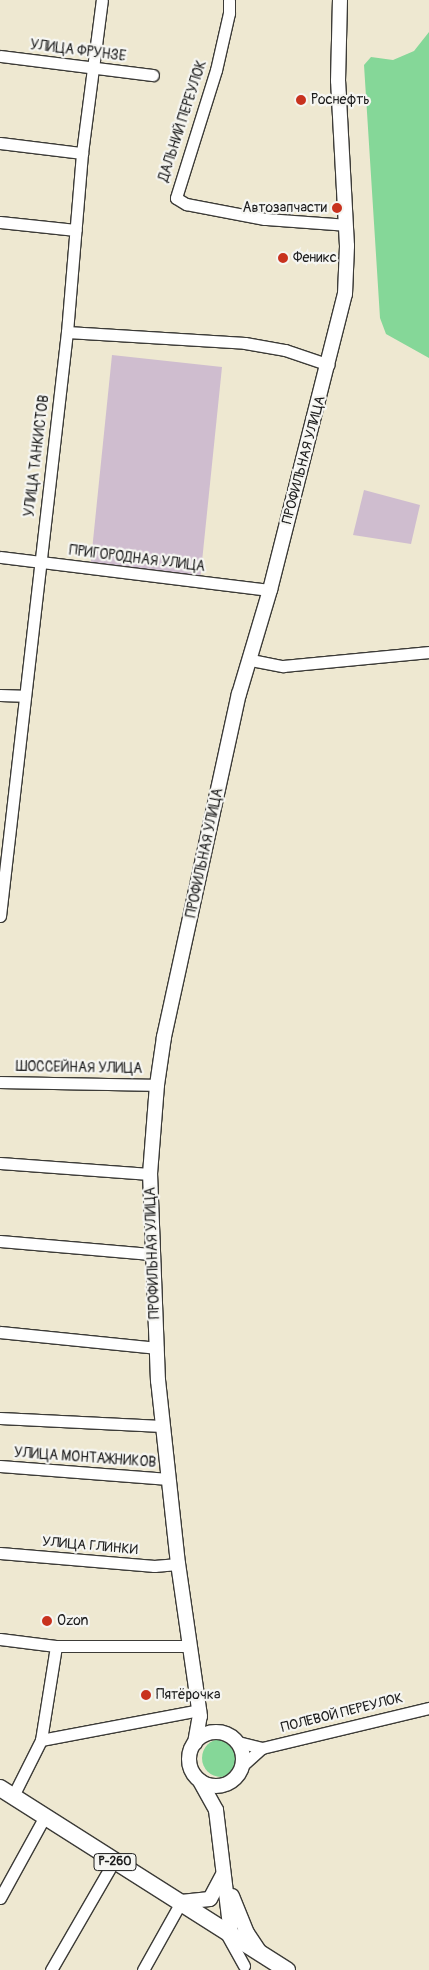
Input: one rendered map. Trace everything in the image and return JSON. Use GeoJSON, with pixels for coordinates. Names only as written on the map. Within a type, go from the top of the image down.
{"type":"FeatureCollection","features":[{"type":"Feature","properties":{"kind":"highway","name":"Р-260"},"geometry":{"type":"LineString","coordinates":[[6,1792],[288,1970]]}},
{"type":"Feature","properties":{"kind":"main road","name":"ПРОФИЛЬНАЯ УЛИЦА"},"geometry":{"type":"LineString","coordinates":[[195,1742],[200,1713],[178,1564],[162,1426],[157,1348],[150,1174],[157,1085],[168,1019],[239,694],[270,590],[329,365],[345,294],[346,225],[339,130],[340,0]]}},
{"type":"Feature","properties":{"kind":"main road"},"geometry":{"type":"LineString","coordinates":[[200,1713],[219,1732],[238,1742],[244,1755],[243,1764],[219,1798],[216,1810],[232,1935]]}},
{"type":"Feature","properties":{"kind":"main road"},"geometry":{"type":"LineString","coordinates":[[216,1810],[189,1762],[195,1742],[205,1734],[219,1732]]}},
{"type":"Feature","properties":{"kind":"main road"},"geometry":{"type":"LineString","coordinates":[[200,1781],[212,1786],[229,1783]]}},
{"type":"Feature","properties":{"kind":"main road"},"geometry":{"type":"LineString","coordinates":[[181,1902],[210,1899],[223,1872]]}},
{"type":"Feature","properties":{"kind":"main road"},"geometry":{"type":"LineString","coordinates":[[223,1872],[242,1922],[263,1954]]}},
{"type":"Feature","properties":{"kind":"street","name":"УЛИЦА ТАНКИСТОВ"},"geometry":{"type":"LineString","coordinates":[[0,916],[23,696],[67,332],[82,153],[102,0]]}},
{"type":"Feature","properties":{"kind":"street","name":"ДАЛЬНИЙ ПЕРЕУЛОК"},"geometry":{"type":"LineString","coordinates":[[229,0],[229,13],[216,70],[176,198],[186,204],[265,219],[346,225]]}},
{"type":"Feature","properties":{"kind":"street","name":"УЛИЦА ФРУНЗЕ"},"geometry":{"type":"LineString","coordinates":[[0,56],[92,69],[153,75]]}},
{"type":"Feature","properties":{"kind":"street"},"geometry":{"type":"LineString","coordinates":[[0,143],[82,153]]}},
{"type":"Feature","properties":{"kind":"street"},"geometry":{"type":"LineString","coordinates":[[0,222],[76,230]]}},
{"type":"Feature","properties":{"kind":"street"},"geometry":{"type":"LineString","coordinates":[[67,332],[245,343],[285,350],[329,365]]}},
{"type":"Feature","properties":{"kind":"street","name":"ПРИГОРОДНАЯ УЛИЦА"},"geometry":{"type":"LineString","coordinates":[[0,557],[270,590]]}},
{"type":"Feature","properties":{"kind":"street"},"geometry":{"type":"LineString","coordinates":[[250,660],[283,666],[429,652]]}},
{"type":"Feature","properties":{"kind":"street"},"geometry":{"type":"LineString","coordinates":[[0,695],[23,696]]}},
{"type":"Feature","properties":{"kind":"street","name":"ШОССЕЙНАЯ УЛИЦА"},"geometry":{"type":"LineString","coordinates":[[0,1082],[157,1085]]}},
{"type":"Feature","properties":{"kind":"street"},"geometry":{"type":"LineString","coordinates":[[0,1163],[150,1174]]}},
{"type":"Feature","properties":{"kind":"street"},"geometry":{"type":"LineString","coordinates":[[0,1242],[153,1254]]}},
{"type":"Feature","properties":{"kind":"street"},"geometry":{"type":"LineString","coordinates":[[0,1332],[157,1348]]}},
{"type":"Feature","properties":{"kind":"street"},"geometry":{"type":"LineString","coordinates":[[0,1418],[162,1426]]}},
{"type":"Feature","properties":{"kind":"street","name":"УЛИЦА МОНТАЖНИКОВ"},"geometry":{"type":"LineString","coordinates":[[0,1466],[168,1479]]}},
{"type":"Feature","properties":{"kind":"street","name":"УЛИЦА ГЛИНКИ"},"geometry":{"type":"LineString","coordinates":[[0,1554],[154,1566],[178,1564]]}},
{"type":"Feature","properties":{"kind":"street"},"geometry":{"type":"LineString","coordinates":[[0,1639],[56,1646],[190,1646]]}},
{"type":"Feature","properties":{"kind":"street"},"geometry":{"type":"LineString","coordinates":[[6,1792],[41,1740],[56,1646]]}},
{"type":"Feature","properties":{"kind":"street","name":"ПОЛЕВОЙ ПЕРЕУЛОК"},"geometry":{"type":"LineString","coordinates":[[262,1748],[429,1708]]}},
{"type":"Feature","properties":{"kind":"street"},"geometry":{"type":"LineString","coordinates":[[41,1740],[200,1713]]}},
{"type":"Feature","properties":{"kind":"street"},"geometry":{"type":"LineString","coordinates":[[238,1742],[262,1748]]}},
{"type":"Feature","properties":{"kind":"street"},"geometry":{"type":"LineString","coordinates":[[243,1764],[262,1748]]}},
{"type":"Feature","properties":{"kind":"street"},"geometry":{"type":"LineString","coordinates":[[0,1898],[45,1816]]}},
{"type":"Feature","properties":{"kind":"street"},"geometry":{"type":"LineString","coordinates":[[51,1970],[114,1861]]}},
{"type":"Feature","properties":{"kind":"street"},"geometry":{"type":"LineString","coordinates":[[143,1970],[181,1902]]}},
{"type":"Feature","properties":{"kind":"street"},"geometry":{"type":"LineString","coordinates":[[232,1935],[244,1968]]}},
{"type":"Feature","properties":{"kind":"street"},"geometry":{"type":"LineString","coordinates":[[232,1935],[244,1968]]}},
{"type":"Feature","properties":{"kind":"street"},"geometry":{"type":"LineString","coordinates":[[244,1968],[263,1954]]}},
{"type":"Feature","properties":{"kind":"shaded area"},"geometry":{"type":"Polygon","coordinates":[[[112,355],[222,367],[200,581],[90,570],[112,355]]]}},
{"type":"Feature","properties":{"kind":"shaded area"},"geometry":{"type":"Polygon","coordinates":[[[364,490],[420,505],[411,544],[353,535],[364,490]]]}},
{"type":"Feature","properties":{"kind":"green space"},"geometry":{"type":"Polygon","coordinates":[[[429,32],[429,358],[386,334],[380,318],[364,65],[371,57],[393,60],[414,51],[429,32]]]}},
{"type":"Feature","properties":{"kind":"green space"},"geometry":{"type":"Polygon","coordinates":[[[221,1739],[234,1745],[240,1758],[234,1771],[221,1777],[208,1771],[202,1758],[208,1745],[221,1739]]]}},
{"type":"Feature","properties":{"kind":"place","name":"Роснефть"},"geometry":{"type":"Point","coordinates":[301,100]}},
{"type":"Feature","properties":{"kind":"place","name":"Автозапчасти"},"geometry":{"type":"Point","coordinates":[337,208]}},
{"type":"Feature","properties":{"kind":"place","name":"Феникс"},"geometry":{"type":"Point","coordinates":[283,258]}},
{"type":"Feature","properties":{"kind":"place","name":"Ozon"},"geometry":{"type":"Point","coordinates":[47,1621]}},
{"type":"Feature","properties":{"kind":"place","name":"Пятёрочка"},"geometry":{"type":"Point","coordinates":[146,1695]}}]}
